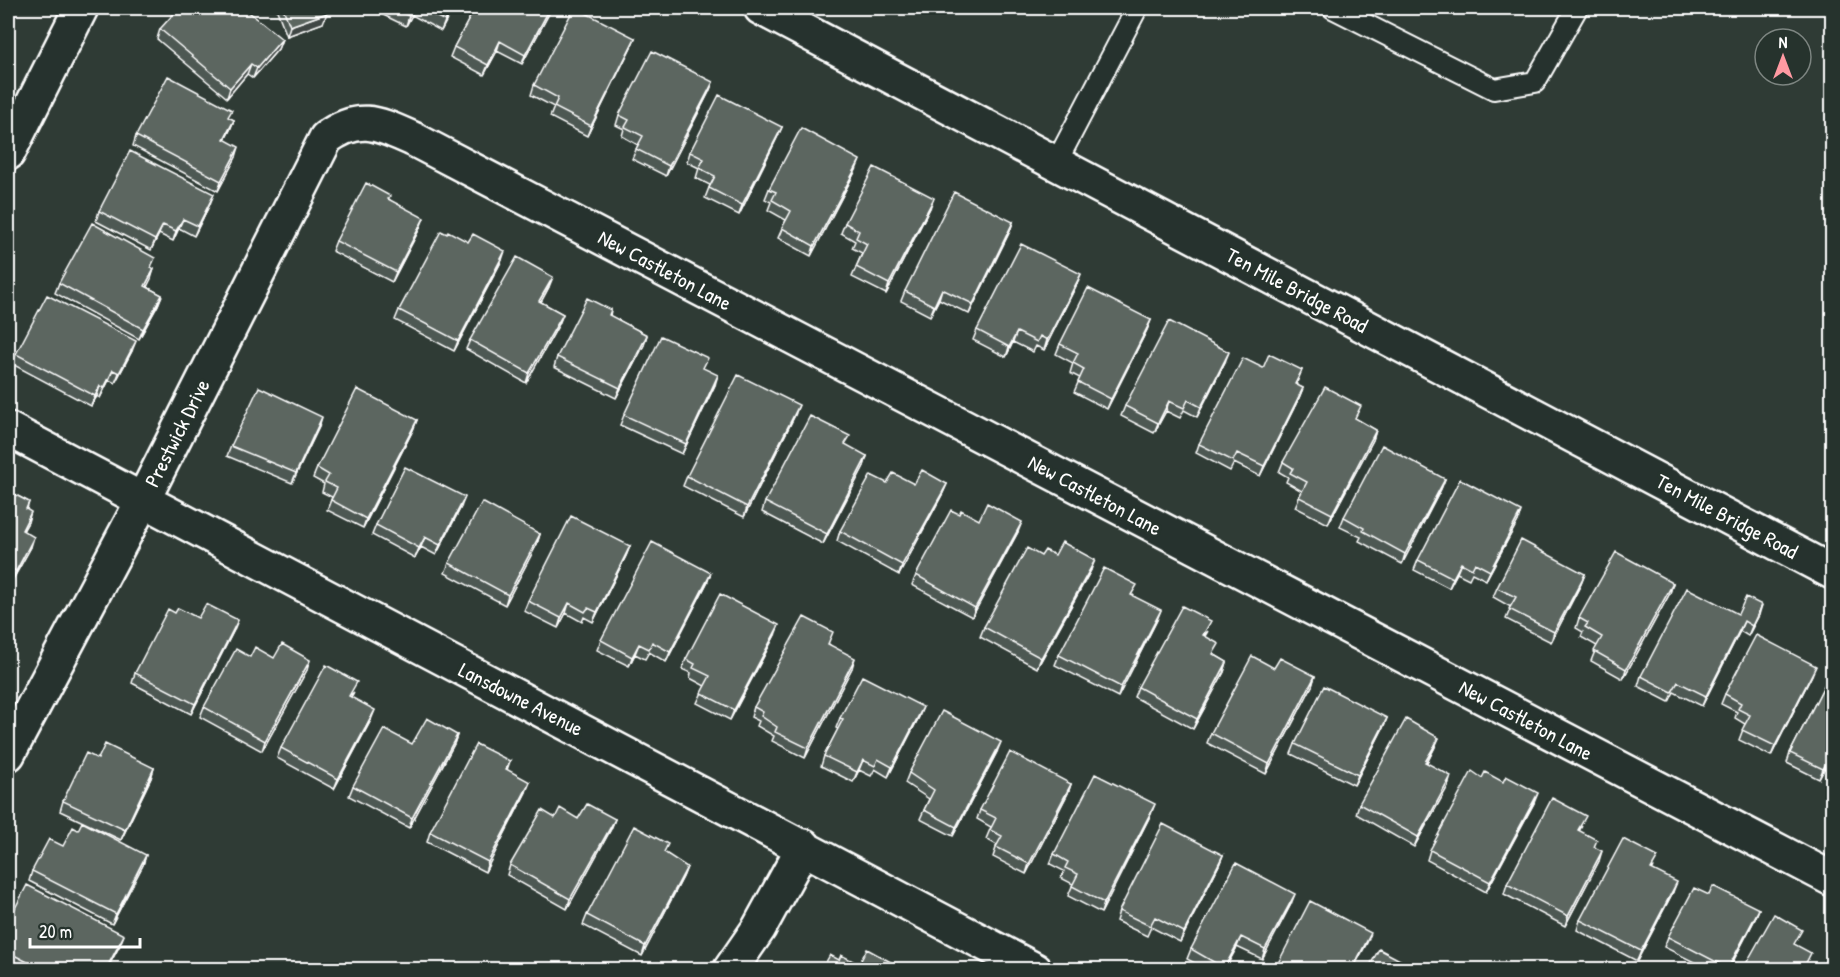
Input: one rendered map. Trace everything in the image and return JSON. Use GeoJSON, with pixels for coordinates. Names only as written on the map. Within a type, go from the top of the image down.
{"type":"FeatureCollection","features":[{"type":"Feature","properties":{"kind":"street"},"geometry":{"type":"LineString","coordinates":[[8,153],[81,8]]}},
{"type":"Feature","properties":{"kind":"street","name":"Ten Mile Bridge Road"},"geometry":{"type":"LineString","coordinates":[[761,8],[1833,572]]}},
{"type":"Feature","properties":{"kind":"street","name":"Prestwick Drive"},"geometry":{"type":"LineString","coordinates":[[8,754],[142,502],[326,138],[355,123]]}},
{"type":"Feature","properties":{"kind":"street","name":"New Castleton Lane"},"geometry":{"type":"LineString","coordinates":[[355,123],[370,123],[386,127],[424,144],[1833,879]]}},
{"type":"Feature","properties":{"kind":"street","name":"Lansdowne Avenue"},"geometry":{"type":"LineString","coordinates":[[8,429],[142,502],[804,846],[1035,969]]}},
{"type":"Feature","properties":{"kind":"street"},"geometry":{"type":"LineString","coordinates":[[729,969],[759,928],[804,846]]}},
{"type":"Feature","properties":{"kind":"lane"},"geometry":{"type":"LineString","coordinates":[[1056,163],[1137,8]]}},
{"type":"Feature","properties":{"kind":"lane"},"geometry":{"type":"LineString","coordinates":[[1333,8],[1494,89],[1536,82],[1577,8]]}},
{"type":"Feature","properties":{"kind":"building"},"geometry":{"type":"Polygon","coordinates":[[[179,8],[244,8],[282,39],[257,68],[251,64],[230,88],[160,29],[179,8]]]}},
{"type":"Feature","properties":{"kind":"building"},"geometry":{"type":"Polygon","coordinates":[[[283,8],[325,8],[327,13],[290,26],[283,8]]]}},
{"type":"Feature","properties":{"kind":"building"},"geometry":{"type":"Polygon","coordinates":[[[392,8],[414,8],[409,16],[392,8]]]}},
{"type":"Feature","properties":{"kind":"building"},"geometry":{"type":"Polygon","coordinates":[[[419,8],[452,8],[445,21],[419,8]]]}},
{"type":"Feature","properties":{"kind":"building"},"geometry":{"type":"Polygon","coordinates":[[[475,8],[550,8],[525,55],[500,41],[488,65],[454,47],[475,8]]]}},
{"type":"Feature","properties":{"kind":"building"},"geometry":{"type":"Polygon","coordinates":[[[574,8],[635,38],[591,126],[554,107],[558,98],[534,85],[574,8]]]}},
{"type":"Feature","properties":{"kind":"building"},"geometry":{"type":"Polygon","coordinates":[[[652,51],[713,82],[669,166],[636,149],[643,136],[625,127],[629,120],[619,115],[652,51]]]}},
{"type":"Feature","properties":{"kind":"building"},"geometry":{"type":"Polygon","coordinates":[[[168,76],[232,110],[228,117],[234,120],[224,139],[239,147],[221,181],[136,136],[168,76]]]}},
{"type":"Feature","properties":{"kind":"building"},"geometry":{"type":"Polygon","coordinates":[[[719,95],[782,127],[742,205],[709,188],[715,176],[699,168],[704,159],[690,152],[719,95]]]}},
{"type":"Feature","properties":{"kind":"building"},"geometry":{"type":"Polygon","coordinates":[[[801,128],[860,160],[814,246],[782,228],[791,211],[772,200],[776,192],[769,189],[801,128]]]}},
{"type":"Feature","properties":{"kind":"building"},"geometry":{"type":"Polygon","coordinates":[[[130,151],[214,194],[198,226],[183,219],[176,231],[163,225],[155,240],[99,211],[130,151]]]}},
{"type":"Feature","properties":{"kind":"building"},"geometry":{"type":"Polygon","coordinates":[[[874,167],[934,198],[889,284],[856,267],[867,244],[856,238],[859,231],[845,223],[874,167]]]}},
{"type":"Feature","properties":{"kind":"building"},"geometry":{"type":"Polygon","coordinates":[[[366,183],[390,196],[388,199],[424,218],[396,272],[336,241],[366,183]]]}},
{"type":"Feature","properties":{"kind":"building"},"geometry":{"type":"Polygon","coordinates":[[[954,192],[1013,222],[973,304],[942,289],[934,306],[905,291],[954,192]]]}},
{"type":"Feature","properties":{"kind":"building"},"geometry":{"type":"Polygon","coordinates":[[[92,223],[155,258],[151,267],[154,269],[145,286],[162,295],[143,329],[59,283],[92,223]]]}},
{"type":"Feature","properties":{"kind":"building"},"geometry":{"type":"Polygon","coordinates":[[[441,231],[447,234],[448,231],[468,242],[473,234],[505,251],[458,341],[399,310],[441,231]]]}},
{"type":"Feature","properties":{"kind":"building"},"geometry":{"type":"Polygon","coordinates":[[[1021,244],[1081,274],[1047,340],[1040,336],[1037,342],[1017,332],[1009,347],[977,330],[1021,244]]]}},
{"type":"Feature","properties":{"kind":"building"},"geometry":{"type":"Polygon","coordinates":[[[517,257],[553,277],[539,301],[563,314],[529,373],[470,340],[517,257]]]}},
{"type":"Feature","properties":{"kind":"building"},"geometry":{"type":"Polygon","coordinates":[[[1088,288],[1151,320],[1111,399],[1078,382],[1084,369],[1073,363],[1078,353],[1060,344],[1088,288]]]}},
{"type":"Feature","properties":{"kind":"building"},"geometry":{"type":"Polygon","coordinates":[[[47,295],[136,341],[119,373],[113,370],[104,388],[100,386],[95,396],[16,354],[47,295]]]}},
{"type":"Feature","properties":{"kind":"building"},"geometry":{"type":"Polygon","coordinates":[[[587,298],[611,310],[609,315],[647,335],[620,388],[557,357],[587,298]]]}},
{"type":"Feature","properties":{"kind":"building"},"geometry":{"type":"Polygon","coordinates":[[[1169,321],[1229,352],[1201,407],[1188,400],[1184,408],[1169,401],[1158,423],[1125,406],[1169,321]]]}},
{"type":"Feature","properties":{"kind":"building"},"geometry":{"type":"Polygon","coordinates":[[[661,336],[708,358],[703,368],[718,375],[686,444],[624,415],[661,336]]]}},
{"type":"Feature","properties":{"kind":"building"},"geometry":{"type":"Polygon","coordinates":[[[1269,354],[1302,370],[1295,384],[1303,388],[1264,466],[1237,453],[1233,461],[1199,444],[1243,358],[1263,368],[1269,354]]]}},
{"type":"Feature","properties":{"kind":"building"},"geometry":{"type":"Polygon","coordinates":[[[738,375],[799,405],[747,507],[687,476],[738,375]]]}},
{"type":"Feature","properties":{"kind":"building"},"geometry":{"type":"Polygon","coordinates":[[[259,387],[322,417],[296,473],[231,446],[259,387]]]}},
{"type":"Feature","properties":{"kind":"building"},"geometry":{"type":"Polygon","coordinates":[[[1325,387],[1361,406],[1355,418],[1376,430],[1332,514],[1299,497],[1307,482],[1290,473],[1293,468],[1283,462],[1325,387]]]}},
{"type":"Feature","properties":{"kind":"building"},"geometry":{"type":"Polygon","coordinates":[[[357,389],[417,420],[366,519],[331,500],[337,488],[325,482],[329,475],[317,468],[357,389]]]}},
{"type":"Feature","properties":{"kind":"building"},"geometry":{"type":"Polygon","coordinates":[[[810,416],[850,436],[845,444],[867,456],[827,534],[765,502],[810,416]]]}},
{"type":"Feature","properties":{"kind":"building"},"geometry":{"type":"Polygon","coordinates":[[[1382,445],[1445,479],[1405,554],[1363,531],[1364,528],[1344,517],[1382,445]]]}},
{"type":"Feature","properties":{"kind":"building"},"geometry":{"type":"Polygon","coordinates":[[[405,467],[465,497],[440,545],[425,537],[419,548],[376,525],[405,467]]]}},
{"type":"Feature","properties":{"kind":"building"},"geometry":{"type":"Polygon","coordinates":[[[922,470],[947,484],[902,565],[840,531],[871,475],[887,483],[893,473],[914,484],[922,470]]]}},
{"type":"Feature","properties":{"kind":"building"},"geometry":{"type":"Polygon","coordinates":[[[1460,479],[1521,511],[1490,571],[1475,563],[1472,569],[1461,563],[1453,578],[1418,560],[1460,479]]]}},
{"type":"Feature","properties":{"kind":"building"},"geometry":{"type":"Polygon","coordinates":[[[8,491],[29,502],[26,509],[31,512],[22,530],[34,537],[16,571],[8,567],[8,491]]]}},
{"type":"Feature","properties":{"kind":"building"},"geometry":{"type":"Polygon","coordinates":[[[482,502],[540,534],[508,595],[449,563],[482,502]]]}},
{"type":"Feature","properties":{"kind":"building"},"geometry":{"type":"Polygon","coordinates":[[[987,503],[1022,522],[975,608],[916,575],[951,510],[959,514],[961,510],[979,520],[987,503]]]}},
{"type":"Feature","properties":{"kind":"building"},"geometry":{"type":"Polygon","coordinates":[[[571,516],[630,546],[597,612],[588,608],[585,612],[569,603],[561,618],[528,601],[571,516]]]}},
{"type":"Feature","properties":{"kind":"building"},"geometry":{"type":"Polygon","coordinates":[[[1521,540],[1585,574],[1554,632],[1509,609],[1516,597],[1497,588],[1521,540]]]}},
{"type":"Feature","properties":{"kind":"building"},"geometry":{"type":"Polygon","coordinates":[[[652,542],[711,573],[670,652],[652,642],[649,649],[639,644],[632,657],[601,640],[652,542]]]}},
{"type":"Feature","properties":{"kind":"building"},"geometry":{"type":"Polygon","coordinates":[[[1062,542],[1095,560],[1041,658],[984,627],[1027,548],[1041,556],[1045,550],[1055,555],[1062,542]]]}},
{"type":"Feature","properties":{"kind":"building"},"geometry":{"type":"Polygon","coordinates":[[[1616,552],[1673,583],[1626,669],[1594,651],[1602,637],[1585,627],[1588,623],[1579,618],[1616,552]]]}},
{"type":"Feature","properties":{"kind":"building"},"geometry":{"type":"Polygon","coordinates":[[[1104,568],[1137,585],[1131,595],[1161,610],[1121,687],[1059,655],[1104,568]]]}},
{"type":"Feature","properties":{"kind":"building"},"geometry":{"type":"Polygon","coordinates":[[[1687,588],[1738,614],[1746,597],[1762,605],[1752,626],[1744,621],[1706,696],[1678,682],[1672,692],[1641,676],[1687,588]]]}},
{"type":"Feature","properties":{"kind":"building"},"geometry":{"type":"Polygon","coordinates":[[[720,594],[779,625],[734,710],[701,693],[710,676],[693,668],[695,664],[686,659],[720,594]]]}},
{"type":"Feature","properties":{"kind":"building"},"geometry":{"type":"Polygon","coordinates":[[[206,604],[238,620],[195,704],[135,673],[168,609],[175,613],[178,608],[198,618],[206,604]]]}},
{"type":"Feature","properties":{"kind":"building"},"geometry":{"type":"Polygon","coordinates":[[[1182,606],[1211,621],[1203,635],[1219,644],[1213,654],[1227,662],[1197,719],[1138,687],[1182,606]]]}},
{"type":"Feature","properties":{"kind":"building"},"geometry":{"type":"Polygon","coordinates":[[[804,617],[833,632],[828,644],[855,658],[808,748],[775,732],[777,727],[761,716],[763,712],[754,707],[804,617]]]}},
{"type":"Feature","properties":{"kind":"building"},"geometry":{"type":"Polygon","coordinates":[[[1756,635],[1816,666],[1775,746],[1742,730],[1750,715],[1738,709],[1741,703],[1725,694],[1756,635]]]}},
{"type":"Feature","properties":{"kind":"building"},"geometry":{"type":"Polygon","coordinates":[[[282,644],[310,660],[265,741],[204,707],[236,649],[250,657],[255,647],[274,658],[282,644]]]}},
{"type":"Feature","properties":{"kind":"building"},"geometry":{"type":"Polygon","coordinates":[[[1252,656],[1274,668],[1280,658],[1315,676],[1269,764],[1211,733],[1252,656]]]}},
{"type":"Feature","properties":{"kind":"building"},"geometry":{"type":"Polygon","coordinates":[[[326,665],[357,682],[349,696],[375,710],[338,779],[281,748],[326,665]]]}},
{"type":"Feature","properties":{"kind":"building"},"geometry":{"type":"Polygon","coordinates":[[[1833,668],[1833,755],[1831,754],[1823,769],[1790,753],[1833,668]]]}},
{"type":"Feature","properties":{"kind":"building"},"geometry":{"type":"Polygon","coordinates":[[[862,676],[923,707],[892,767],[878,759],[875,766],[863,760],[857,772],[824,756],[843,719],[840,718],[862,676]]]}},
{"type":"Feature","properties":{"kind":"building"},"geometry":{"type":"Polygon","coordinates":[[[1324,686],[1387,718],[1358,775],[1295,744],[1324,686]]]}},
{"type":"Feature","properties":{"kind":"building"},"geometry":{"type":"Polygon","coordinates":[[[942,711],[1001,742],[956,827],[924,810],[934,790],[909,773],[942,711]]]}},
{"type":"Feature","properties":{"kind":"building"},"geometry":{"type":"Polygon","coordinates":[[[427,718],[457,735],[412,818],[353,786],[384,729],[412,744],[427,718]]]}},
{"type":"Feature","properties":{"kind":"building"},"geometry":{"type":"Polygon","coordinates":[[[1406,719],[1439,738],[1425,762],[1451,776],[1418,837],[1359,804],[1406,719]]]}},
{"type":"Feature","properties":{"kind":"building"},"geometry":{"type":"Polygon","coordinates":[[[105,744],[154,768],[125,830],[63,801],[86,753],[98,759],[105,744]]]}},
{"type":"Feature","properties":{"kind":"building"},"geometry":{"type":"Polygon","coordinates":[[[476,744],[510,761],[506,769],[530,782],[488,862],[430,832],[476,744]]]}},
{"type":"Feature","properties":{"kind":"building"},"geometry":{"type":"Polygon","coordinates":[[[1010,752],[1071,784],[1029,864],[996,847],[1002,836],[990,830],[996,818],[980,810],[1010,752]]]}},
{"type":"Feature","properties":{"kind":"building"},"geometry":{"type":"Polygon","coordinates":[[[1472,771],[1482,778],[1485,772],[1503,782],[1506,776],[1538,793],[1490,882],[1430,850],[1472,771]]]}},
{"type":"Feature","properties":{"kind":"building"},"geometry":{"type":"Polygon","coordinates":[[[1095,774],[1155,804],[1104,903],[1072,886],[1078,874],[1065,868],[1068,862],[1054,854],[1095,774]]]}},
{"type":"Feature","properties":{"kind":"building"},"geometry":{"type":"Polygon","coordinates":[[[1552,798],[1586,816],[1578,830],[1597,840],[1594,847],[1602,851],[1568,916],[1507,884],[1552,798]]]}},
{"type":"Feature","properties":{"kind":"building"},"geometry":{"type":"Polygon","coordinates":[[[587,804],[615,819],[570,899],[510,865],[542,810],[555,818],[560,808],[578,819],[587,804]]]}},
{"type":"Feature","properties":{"kind":"building"},"geometry":{"type":"Polygon","coordinates":[[[82,822],[146,855],[116,914],[32,871],[49,839],[63,846],[73,827],[78,830],[82,822]]]}},
{"type":"Feature","properties":{"kind":"building"},"geometry":{"type":"Polygon","coordinates":[[[1163,824],[1223,855],[1184,932],[1155,917],[1150,926],[1119,911],[1163,824]]]}},
{"type":"Feature","properties":{"kind":"building"},"geometry":{"type":"Polygon","coordinates":[[[634,826],[668,844],[664,852],[687,867],[645,946],[587,915],[634,826]]]}},
{"type":"Feature","properties":{"kind":"building"},"geometry":{"type":"Polygon","coordinates":[[[1623,839],[1658,857],[1651,869],[1677,882],[1641,951],[1580,920],[1623,839]]]}},
{"type":"Feature","properties":{"kind":"building"},"geometry":{"type":"Polygon","coordinates":[[[1236,863],[1295,894],[1265,949],[1241,937],[1224,968],[1191,949],[1236,863]]]}},
{"type":"Feature","properties":{"kind":"building"},"geometry":{"type":"Polygon","coordinates":[[[27,885],[124,935],[106,969],[41,969],[8,952],[8,922],[27,885]]]}},
{"type":"Feature","properties":{"kind":"building"},"geometry":{"type":"Polygon","coordinates":[[[1713,886],[1759,909],[1728,968],[1668,937],[1694,888],[1709,895],[1713,886]]]}},
{"type":"Feature","properties":{"kind":"building"},"geometry":{"type":"Polygon","coordinates":[[[1310,901],[1371,933],[1352,969],[1281,969],[1276,967],[1310,901]]]}},
{"type":"Feature","properties":{"kind":"building"},"geometry":{"type":"Polygon","coordinates":[[[1774,914],[1802,930],[1794,944],[1811,953],[1806,963],[1818,969],[1743,969],[1774,914]]]}},
{"type":"Feature","properties":{"kind":"building"},"geometry":{"type":"Polygon","coordinates":[[[867,949],[900,967],[899,969],[822,969],[830,955],[839,960],[841,955],[859,964],[867,949]]]}},
{"type":"Feature","properties":{"kind":"building"},"geometry":{"type":"Polygon","coordinates":[[[1379,949],[1417,969],[1368,969],[1379,949]]]}}]}
